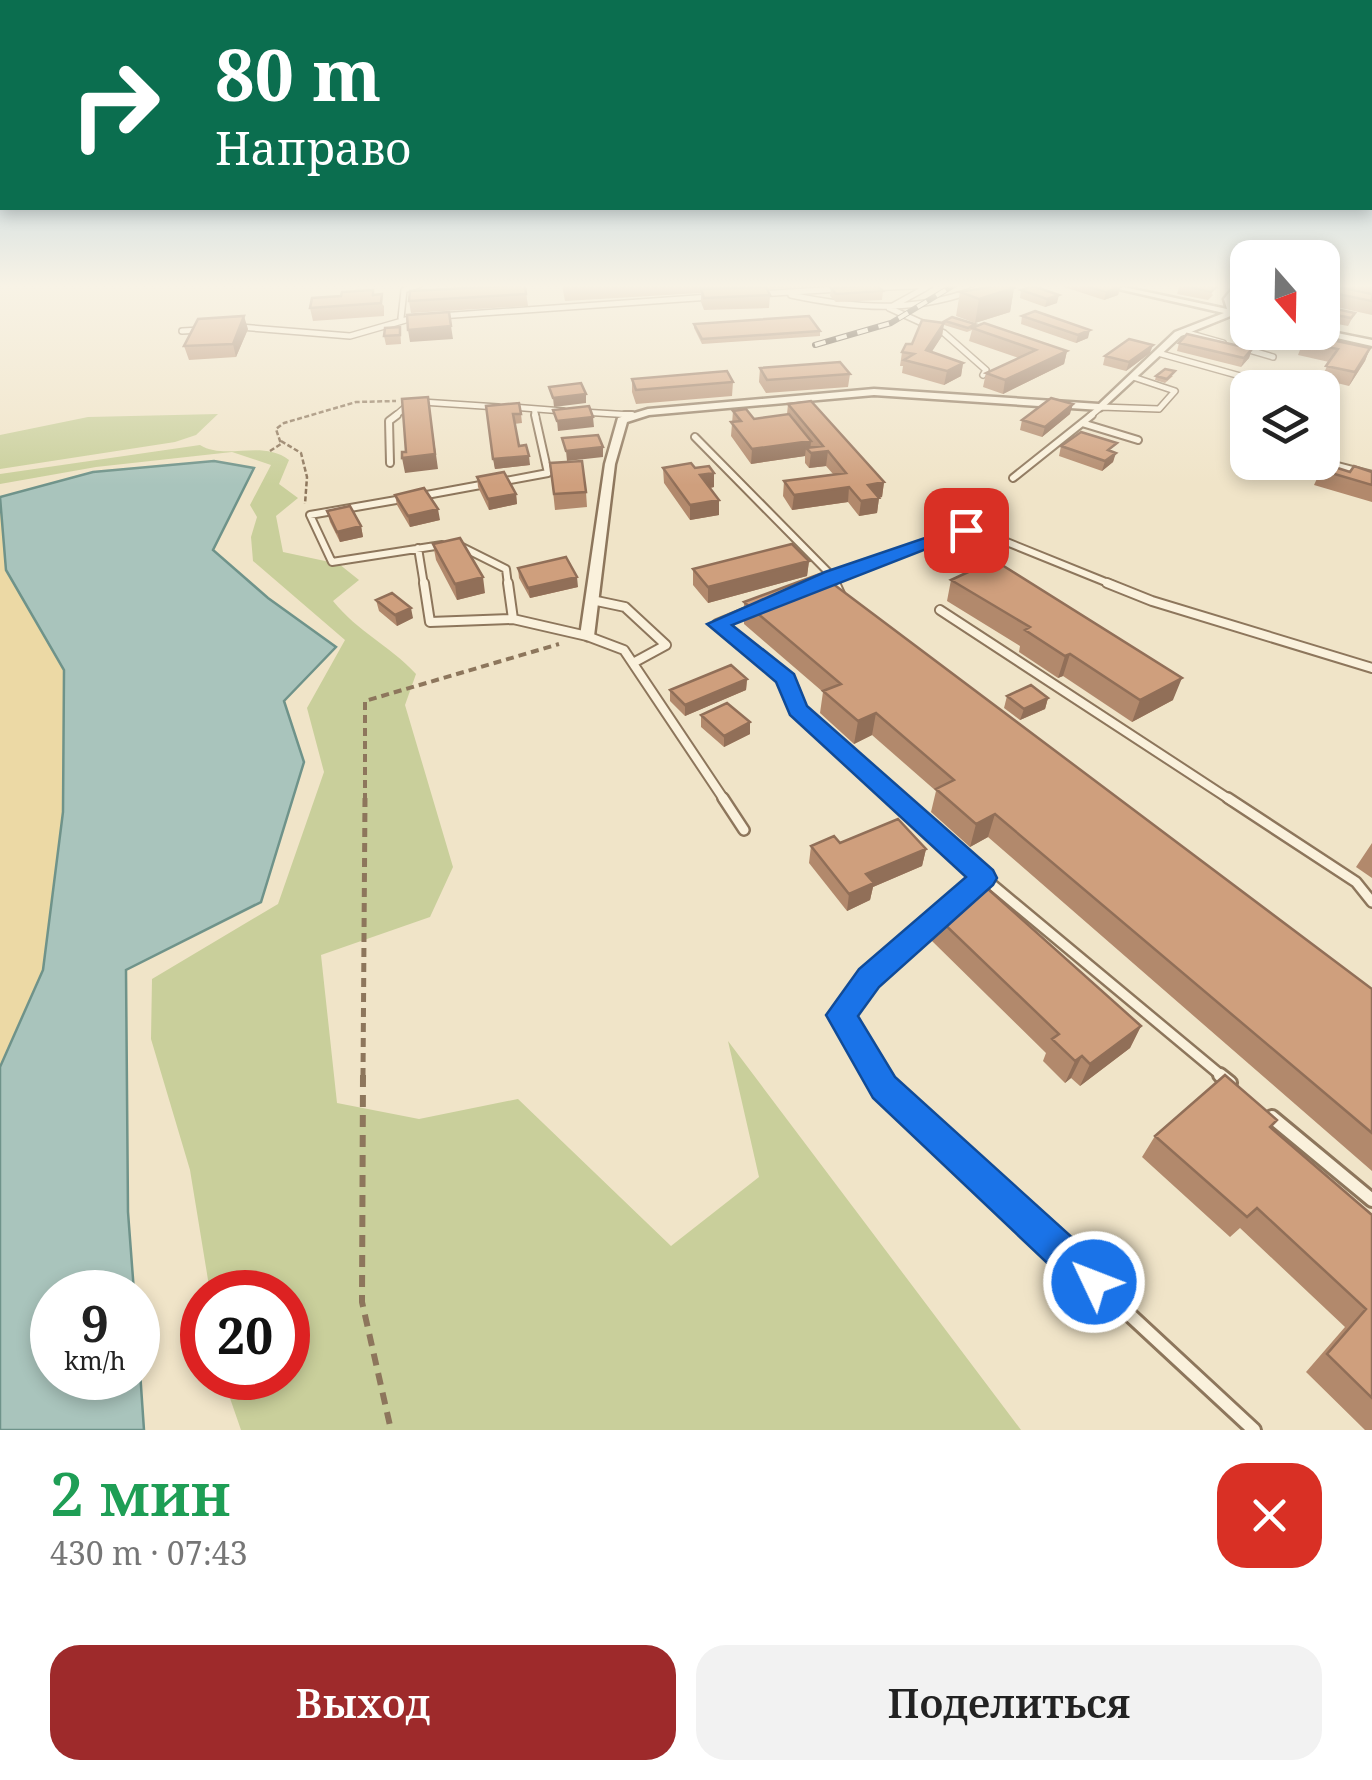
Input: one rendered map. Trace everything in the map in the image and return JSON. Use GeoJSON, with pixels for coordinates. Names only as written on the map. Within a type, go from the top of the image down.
{"type":"FeatureCollection","features":[{"type":"Feature","properties":{"kind":"street"},"geometry":{"type":"LineString","coordinates":[[588,636],[610,464],[622,420],[874,392],[1102,408],[1158,353]]}},
{"type":"Feature","properties":{"kind":"lane"},"geometry":{"type":"LineString","coordinates":[[965,352],[986,370],[984,375]]}},
{"type":"Feature","properties":{"kind":"lane"},"geometry":{"type":"LineString","coordinates":[[1254,352],[1273,357]]}},
{"type":"Feature","properties":{"kind":"lane"},"geometry":{"type":"LineString","coordinates":[[1158,353],[1230,373]]}},
{"type":"Feature","properties":{"kind":"lane"},"geometry":{"type":"LineString","coordinates":[[1014,478],[1102,408],[1159,409],[1175,391],[1134,377]]}},
{"type":"Feature","properties":{"kind":"lane"},"geometry":{"type":"LineString","coordinates":[[390,462],[389,421],[398,408],[416,402],[632,416]]}},
{"type":"Feature","properties":{"kind":"lane"},"geometry":{"type":"LineString","coordinates":[[513,619],[506,569],[462,543],[332,562],[310,515],[548,474],[534,409]]}},
{"type":"Feature","properties":{"kind":"lane"},"geometry":{"type":"LineString","coordinates":[[1082,423],[1138,440]]}},
{"type":"Feature","properties":{"kind":"lane"},"geometry":{"type":"LineString","coordinates":[[695,437],[832,576],[848,611]]}},
{"type":"Feature","properties":{"kind":"lane"},"geometry":{"type":"LineString","coordinates":[[1340,466],[1372,474]]}},
{"type":"Feature","properties":{"kind":"lane"},"geometry":{"type":"LineString","coordinates":[[800,590],[958,531],[976,530],[1152,602],[1372,668]]}},
{"type":"Feature","properties":{"kind":"lane"},"geometry":{"type":"LineString","coordinates":[[418,548],[430,622],[513,619],[588,636],[624,650],[744,830]]}},
{"type":"Feature","properties":{"kind":"lane"},"geometry":{"type":"LineString","coordinates":[[592,600],[625,607],[666,646],[633,663]]}},
{"type":"Feature","properties":{"kind":"lane"},"geometry":{"type":"LineString","coordinates":[[766,603],[717,624],[786,679],[798,710],[984,878],[1238,1089]]}},
{"type":"Feature","properties":{"kind":"lane"},"geometry":{"type":"LineString","coordinates":[[940,610],[1356,882],[1372,902]]}},
{"type":"Feature","properties":{"kind":"lane"},"geometry":{"type":"LineString","coordinates":[[984,878],[869,978],[841,1015],[884,1087],[1254,1430]]}},
{"type":"Feature","properties":{"kind":"lane"},"geometry":{"type":"LineString","coordinates":[[1268,1114],[1372,1200]]}},
{"type":"Feature","properties":{"kind":"path"},"geometry":{"type":"LineString","coordinates":[[310,515],[305,504],[307,477],[301,453],[281,441],[276,429],[296,418],[356,402],[416,402]]}},
{"type":"Feature","properties":{"kind":"path"},"geometry":{"type":"LineString","coordinates":[[270,451],[281,441]]}},
{"type":"Feature","properties":{"kind":"path"},"geometry":{"type":"LineString","coordinates":[[391,1430],[362,1302],[365,701],[588,636]]}},
{"type":"Feature","properties":{"kind":"green space"},"geometry":{"type":"Polygon","coordinates":[[[218,414],[196,435],[175,442],[0,469],[0,435],[88,417],[218,414]]]}},
{"type":"Feature","properties":{"kind":"green space"},"geometry":{"type":"Polygon","coordinates":[[[200,445],[221,451],[278,454],[289,460],[279,484],[298,498],[276,516],[283,552],[339,564],[359,580],[333,601],[416,674],[405,705],[453,867],[430,917],[321,955],[337,1103],[419,1119],[518,1099],[671,1246],[759,1177],[728,1041],[1021,1430],[241,1430],[231,1400],[310,1400],[310,1270],[206,1270],[190,1170],[151,1039],[152,979],[278,904],[324,772],[307,708],[345,640],[253,561],[251,537],[257,517],[250,505],[271,465],[232,452],[96,467],[0,484],[0,474],[200,445]]]}},
{"type":"Feature","properties":{"kind":"sand"},"geometry":{"type":"Polygon","coordinates":[[[0,498],[6,570],[64,670],[63,812],[43,970],[0,1067],[0,498]]]}},
{"type":"Feature","properties":{"kind":"water"},"geometry":{"type":"Polygon","coordinates":[[[214,461],[254,468],[213,550],[268,598],[336,647],[284,701],[304,762],[261,902],[126,970],[128,1212],[132,1270],[30,1270],[30,1400],[142,1400],[144,1430],[0,1430],[0,1067],[43,970],[63,812],[64,670],[6,570],[0,497],[93,472],[214,461]]]}},
{"type":"Feature","properties":{"kind":"building"},"geometry":{"type":"Polygon","coordinates":[[[902,352],[931,352],[963,363],[947,371],[904,360],[914,354],[902,352]]]}},
{"type":"Feature","properties":{"kind":"building"},"geometry":{"type":"Polygon","coordinates":[[[1032,352],[1065,352],[1005,380],[986,373],[1032,352]]]}},
{"type":"Feature","properties":{"kind":"building"},"geometry":{"type":"Polygon","coordinates":[[[1111,352],[1143,352],[1129,362],[1105,356],[1111,352]]]}},
{"type":"Feature","properties":{"kind":"building"},"geometry":{"type":"Polygon","coordinates":[[[1217,352],[1250,352],[1244,358],[1217,352]]]}},
{"type":"Feature","properties":{"kind":"building"},"geometry":{"type":"Polygon","coordinates":[[[1336,352],[1368,352],[1355,372],[1326,366],[1336,352]]]}},
{"type":"Feature","properties":{"kind":"building"},"geometry":{"type":"Polygon","coordinates":[[[840,362],[850,374],[767,380],[760,368],[840,362]]]}},
{"type":"Feature","properties":{"kind":"building"},"geometry":{"type":"Polygon","coordinates":[[[1165,369],[1175,371],[1167,379],[1156,376],[1165,369]]]}},
{"type":"Feature","properties":{"kind":"building"},"geometry":{"type":"Polygon","coordinates":[[[727,371],[733,382],[636,390],[632,379],[727,371]]]}},
{"type":"Feature","properties":{"kind":"building"},"geometry":{"type":"Polygon","coordinates":[[[581,383],[586,394],[553,398],[549,387],[581,383]]]}},
{"type":"Feature","properties":{"kind":"building"},"geometry":{"type":"Polygon","coordinates":[[[428,397],[435,454],[402,458],[402,452],[406,452],[402,399],[428,397]]]}},
{"type":"Feature","properties":{"kind":"building"},"geometry":{"type":"Polygon","coordinates":[[[1051,398],[1073,404],[1045,427],[1022,420],[1051,398]]]}},
{"type":"Feature","properties":{"kind":"building"},"geometry":{"type":"Polygon","coordinates":[[[811,401],[884,482],[868,485],[879,498],[861,501],[849,487],[794,495],[784,481],[846,473],[828,451],[811,453],[806,448],[823,446],[788,404],[811,401]]]}},
{"type":"Feature","properties":{"kind":"building"},"geometry":{"type":"Polygon","coordinates":[[[519,403],[521,414],[513,414],[519,446],[526,445],[529,456],[493,459],[486,406],[519,403]]]}},
{"type":"Feature","properties":{"kind":"building"},"geometry":{"type":"Polygon","coordinates":[[[589,406],[593,417],[557,421],[553,410],[589,406]]]}},
{"type":"Feature","properties":{"kind":"building"},"geometry":{"type":"Polygon","coordinates":[[[746,409],[754,419],[789,414],[811,441],[752,449],[731,422],[741,421],[733,411],[746,409]]]}},
{"type":"Feature","properties":{"kind":"building"},"geometry":{"type":"Polygon","coordinates":[[[1081,432],[1117,443],[1108,450],[1116,453],[1105,461],[1061,446],[1081,432]]]}},
{"type":"Feature","properties":{"kind":"building"},"geometry":{"type":"Polygon","coordinates":[[[598,435],[603,447],[566,451],[562,438],[598,435]]]}},
{"type":"Feature","properties":{"kind":"building"},"geometry":{"type":"Polygon","coordinates":[[[582,461],[586,492],[554,494],[550,463],[582,461]]]}},
{"type":"Feature","properties":{"kind":"building"},"geometry":{"type":"Polygon","coordinates":[[[691,463],[695,468],[709,466],[714,473],[700,475],[719,500],[690,505],[663,468],[691,463]]]}},
{"type":"Feature","properties":{"kind":"building"},"geometry":{"type":"Polygon","coordinates":[[[1354,466],[1372,472],[1372,485],[1340,476],[1340,469],[1350,472],[1354,466]]]}},
{"type":"Feature","properties":{"kind":"building"},"geometry":{"type":"Polygon","coordinates":[[[504,472],[516,494],[488,499],[477,477],[504,472]]]}},
{"type":"Feature","properties":{"kind":"building"},"geometry":{"type":"Polygon","coordinates":[[[424,488],[438,509],[408,516],[395,495],[424,488]]]}},
{"type":"Feature","properties":{"kind":"building"},"geometry":{"type":"Polygon","coordinates":[[[350,506],[361,526],[337,532],[327,511],[350,506]]]}},
{"type":"Feature","properties":{"kind":"building"},"geometry":{"type":"Polygon","coordinates":[[[460,538],[483,577],[455,584],[433,544],[460,538]]]}},
{"type":"Feature","properties":{"kind":"building"},"geometry":{"type":"Polygon","coordinates":[[[792,544],[809,561],[708,587],[693,569],[792,544]]]}},
{"type":"Feature","properties":{"kind":"building"},"geometry":{"type":"Polygon","coordinates":[[[566,557],[577,577],[528,588],[518,568],[566,557]]]}},
{"type":"Feature","properties":{"kind":"building"},"geometry":{"type":"Polygon","coordinates":[[[994,560],[1182,678],[1140,700],[1070,654],[1065,656],[1025,630],[1030,627],[951,580],[994,560]]]}},
{"type":"Feature","properties":{"kind":"building"},"geometry":{"type":"Polygon","coordinates":[[[820,574],[1372,989],[1372,1133],[995,814],[976,824],[936,789],[954,780],[876,713],[858,721],[823,691],[841,684],[744,602],[820,574]]]}},
{"type":"Feature","properties":{"kind":"building"},"geometry":{"type":"Polygon","coordinates":[[[392,593],[411,608],[395,615],[376,600],[392,593]]]}},
{"type":"Feature","properties":{"kind":"building"},"geometry":{"type":"Polygon","coordinates":[[[731,665],[747,679],[685,705],[670,690],[731,665]]]}},
{"type":"Feature","properties":{"kind":"building"},"geometry":{"type":"Polygon","coordinates":[[[1031,685],[1048,698],[1024,709],[1007,696],[1031,685]]]}},
{"type":"Feature","properties":{"kind":"building"},"geometry":{"type":"Polygon","coordinates":[[[727,703],[750,722],[724,736],[701,715],[727,703]]]}},
{"type":"Feature","properties":{"kind":"building"},"geometry":{"type":"Polygon","coordinates":[[[898,819],[926,849],[866,874],[874,883],[849,894],[811,846],[834,836],[840,843],[898,819]]]}},
{"type":"Feature","properties":{"kind":"building"},"geometry":{"type":"Polygon","coordinates":[[[988,889],[1141,1026],[1090,1064],[1082,1056],[1075,1061],[1052,1039],[1059,1034],[938,918],[988,889]]]}},
{"type":"Feature","properties":{"kind":"building"},"geometry":{"type":"Polygon","coordinates":[[[1225,1075],[1277,1120],[1270,1127],[1372,1215],[1372,1398],[1327,1354],[1366,1309],[1257,1208],[1247,1217],[1155,1136],[1225,1075]]]}},
{"type":"Feature","properties":{"kind":"route"},"geometry":{"type":"LineString","coordinates":[[966,530],[832,576],[717,624],[786,679],[798,710],[984,878],[869,978],[841,1015],[884,1087],[1094,1282]]}}]}
